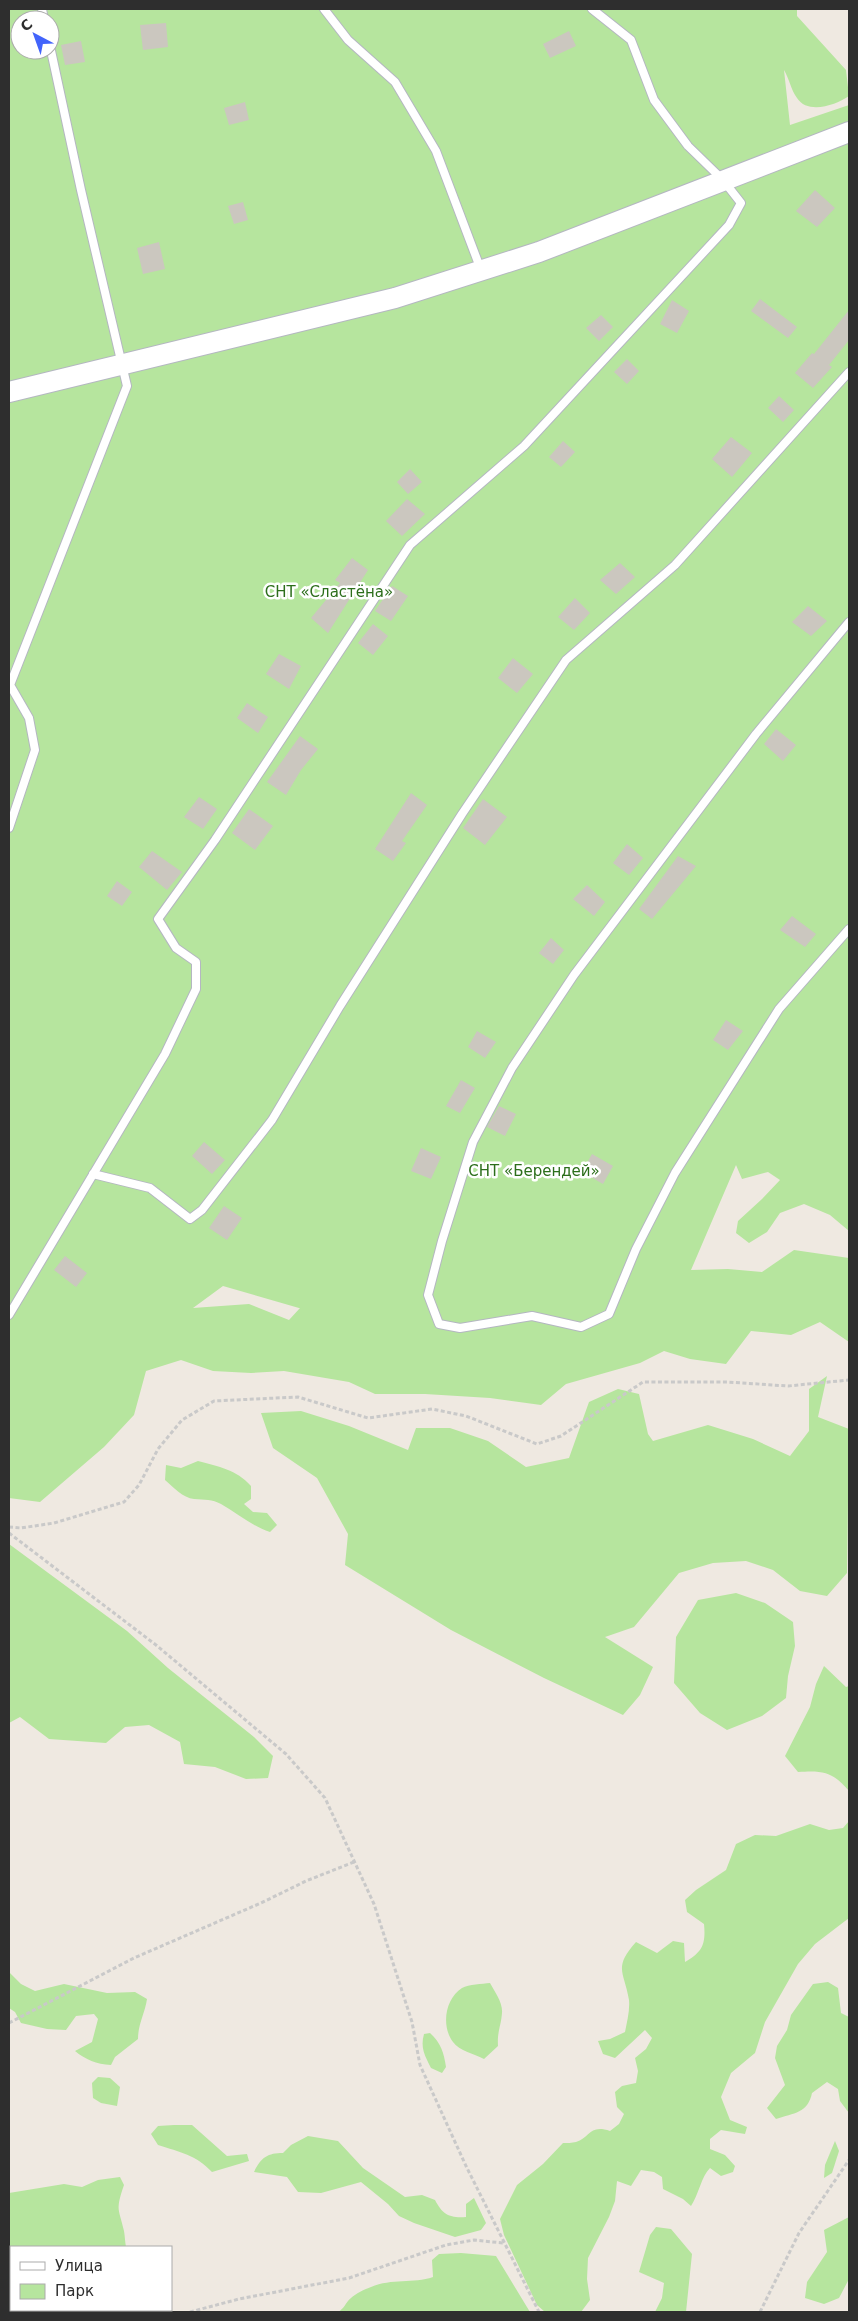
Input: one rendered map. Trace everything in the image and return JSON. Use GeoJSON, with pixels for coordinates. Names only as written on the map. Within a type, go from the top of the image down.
{"type":"FeatureCollection","features":[{"type":"Feature","properties":{"kind":"street"},"geometry":{"type":"LineString","coordinates":[[9,392],[395,298],[539,252],[849,132]]}},
{"type":"Feature","properties":{"kind":"lane"},"geometry":{"type":"LineString","coordinates":[[324,9],[348,40],[395,82],[436,152],[481,270]]}},
{"type":"Feature","properties":{"kind":"lane"},"geometry":{"type":"LineString","coordinates":[[9,1315],[165,1054],[196,989],[196,962],[176,948],[158,919],[215,840],[410,544],[524,446],[729,225],[741,203],[723,180],[688,146],[654,100],[631,40],[592,9]]}},
{"type":"Feature","properties":{"kind":"lane"},"geometry":{"type":"LineString","coordinates":[[9,828],[35,750],[28,718],[10,685],[127,386],[53,60]]}},
{"type":"Feature","properties":{"kind":"lane"},"geometry":{"type":"LineString","coordinates":[[93,1174],[150,1188],[190,1219],[202,1210],[272,1120],[340,1006],[457,822],[566,660],[675,565],[849,372]]}},
{"type":"Feature","properties":{"kind":"lane"},"geometry":{"type":"LineString","coordinates":[[849,622],[732,765],[574,974],[512,1068],[473,1142],[442,1241],[428,1296],[439,1324],[460,1328],[532,1316],[581,1327],[609,1314],[636,1249],[675,1172],[779,1010],[849,929]]}},
{"type":"Feature","properties":{"kind":"path"},"geometry":{"type":"LineString","coordinates":[[9,1527],[21,1528],[54,1522],[124,1502],[139,1485],[158,1449],[182,1420],[214,1401],[298,1397],[368,1418],[432,1409],[466,1416],[537,1444],[561,1436],[643,1382],[727,1382],[788,1386],[849,1380]]}},
{"type":"Feature","properties":{"kind":"path"},"geometry":{"type":"LineString","coordinates":[[9,1533],[156,1644],[286,1754],[325,1798],[374,1904],[412,2022],[420,2065],[504,2243],[539,2312]]}},
{"type":"Feature","properties":{"kind":"path"},"geometry":{"type":"LineString","coordinates":[[9,2023],[134,1958],[261,1903],[306,1881],[355,1862]]}},
{"type":"Feature","properties":{"kind":"path"},"geometry":{"type":"LineString","coordinates":[[760,2312],[799,2233],[849,2160]]}},
{"type":"Feature","properties":{"kind":"path"},"geometry":{"type":"LineString","coordinates":[[190,2312],[239,2299],[350,2278],[446,2245],[474,2240],[504,2243]]}},
{"type":"Feature","properties":{"kind":"green space"},"geometry":{"type":"Polygon","coordinates":[[[9,9],[797,9],[797,16],[846,70],[849,96],[822,107],[808,106],[797,98],[784,70],[790,125],[849,105],[849,1231],[830,1215],[804,1204],[780,1213],[767,1232],[749,1243],[736,1233],[738,1221],[780,1180],[768,1172],[742,1179],[736,1165],[691,1270],[728,1269],[762,1272],[794,1250],[849,1258],[849,1342],[820,1322],[791,1335],[751,1331],[726,1364],[690,1359],[664,1351],[640,1363],[566,1384],[541,1405],[490,1398],[425,1394],[375,1394],[349,1382],[284,1371],[251,1373],[213,1371],[181,1360],[146,1371],[134,1415],[104,1447],[40,1502],[9,1498],[9,9]],[[223,1286],[193,1308],[249,1304],[289,1320],[299,1308],[223,1286]]]}},
{"type":"Feature","properties":{"kind":"green space"},"geometry":{"type":"Polygon","coordinates":[[[827,1376],[818,1417],[849,1429],[847,1573],[827,1596],[800,1591],[773,1570],[746,1561],[713,1563],[679,1573],[634,1627],[605,1637],[653,1667],[640,1695],[623,1715],[544,1678],[451,1630],[345,1565],[348,1534],[317,1478],[273,1448],[261,1413],[301,1411],[349,1426],[408,1450],[416,1428],[450,1428],[488,1441],[526,1467],[569,1458],[589,1402],[618,1389],[639,1394],[648,1434],[653,1441],[708,1425],[753,1439],[790,1456],[809,1431],[809,1389],[827,1376]]]}},
{"type":"Feature","properties":{"kind":"green space"},"geometry":{"type":"Polygon","coordinates":[[[198,1461],[227,1469],[245,1480],[251,1486],[251,1499],[244,1504],[253,1512],[267,1513],[277,1525],[270,1532],[251,1523],[218,1502],[186,1497],[165,1480],[166,1465],[181,1468],[198,1461]]]}},
{"type":"Feature","properties":{"kind":"green space"},"geometry":{"type":"Polygon","coordinates":[[[9,1544],[127,1631],[168,1668],[254,1737],[273,1756],[268,1778],[246,1779],[215,1767],[184,1764],[180,1742],[149,1725],[125,1727],[106,1743],[49,1739],[20,1717],[9,1723],[9,1544]]]}},
{"type":"Feature","properties":{"kind":"green space"},"geometry":{"type":"Polygon","coordinates":[[[736,1593],[765,1603],[793,1622],[795,1646],[788,1676],[786,1698],[762,1716],[727,1730],[700,1713],[674,1683],[676,1637],[698,1600],[736,1593]]]}},
{"type":"Feature","properties":{"kind":"green space"},"geometry":{"type":"Polygon","coordinates":[[[824,1666],[846,1687],[849,1686],[849,1791],[838,1780],[827,1774],[814,1771],[798,1772],[785,1756],[810,1707],[816,1684],[824,1666]]]}},
{"type":"Feature","properties":{"kind":"green space"},"geometry":{"type":"Polygon","coordinates":[[[849,1821],[849,1918],[815,1944],[798,1964],[765,2022],[755,2053],[731,2073],[721,2097],[730,2120],[747,2127],[745,2134],[721,2130],[710,2139],[710,2149],[725,2155],[735,2166],[733,2172],[721,2176],[710,2168],[704,2176],[691,2206],[683,2199],[663,2189],[662,2177],[654,2172],[641,2170],[631,2186],[617,2181],[615,2201],[609,2217],[588,2258],[587,2279],[590,2300],[581,2312],[545,2312],[537,2305],[504,2235],[500,2219],[517,2185],[543,2164],[563,2143],[581,2140],[594,2130],[603,2129],[610,2131],[619,2124],[624,2114],[617,2107],[615,2092],[622,2086],[636,2083],[638,2071],[635,2058],[646,2049],[652,2038],[645,2030],[615,2058],[603,2054],[598,2041],[610,2039],[625,2032],[629,2000],[622,1970],[624,1958],[636,1942],[657,1953],[673,1941],[684,1943],[685,1962],[699,1951],[703,1943],[704,1924],[687,1912],[685,1900],[696,1890],[726,1870],[736,1844],[755,1835],[776,1836],[810,1824],[829,1830],[843,1828],[849,1821]]]}},
{"type":"Feature","properties":{"kind":"green space"},"geometry":{"type":"Polygon","coordinates":[[[9,1972],[21,1984],[35,1991],[64,1984],[107,1993],[135,1992],[147,1999],[138,2039],[115,2057],[111,2065],[96,2063],[87,2059],[75,2051],[92,2042],[98,2019],[94,2014],[76,2016],[66,2030],[47,2029],[21,2023],[15,2012],[9,2008],[9,1972]]]}},
{"type":"Feature","properties":{"kind":"green space"},"geometry":{"type":"Polygon","coordinates":[[[828,1982],[838,1988],[841,2013],[849,2017],[849,2113],[840,2101],[838,2089],[827,2082],[812,2093],[810,2100],[804,2108],[776,2119],[767,2108],[785,2085],[775,2058],[777,2046],[787,2030],[791,2015],[813,1984],[828,1982]]]}},
{"type":"Feature","properties":{"kind":"green space"},"geometry":{"type":"Polygon","coordinates":[[[490,1983],[500,2001],[502,2013],[498,2046],[484,2059],[463,2050],[453,2042],[449,2036],[446,2021],[449,2006],[456,1993],[465,1987],[490,1983]]]}},
{"type":"Feature","properties":{"kind":"green space"},"geometry":{"type":"Polygon","coordinates":[[[430,2033],[439,2044],[443,2053],[446,2067],[442,2073],[431,2068],[424,2052],[424,2034],[430,2033]]]}},
{"type":"Feature","properties":{"kind":"green space"},"geometry":{"type":"Polygon","coordinates":[[[98,2077],[110,2078],[120,2087],[117,2106],[101,2103],[93,2098],[92,2083],[98,2077]]]}},
{"type":"Feature","properties":{"kind":"green space"},"geometry":{"type":"Polygon","coordinates":[[[192,2125],[227,2156],[247,2154],[249,2161],[212,2172],[194,2158],[158,2145],[151,2134],[158,2126],[192,2125]]]}},
{"type":"Feature","properties":{"kind":"green space"},"geometry":{"type":"Polygon","coordinates":[[[308,2136],[338,2141],[363,2168],[405,2197],[422,2195],[435,2200],[444,2212],[451,2216],[466,2217],[466,2204],[474,2198],[486,2223],[481,2230],[455,2237],[399,2216],[388,2204],[361,2182],[321,2193],[298,2192],[287,2177],[254,2172],[262,2159],[273,2154],[283,2153],[291,2145],[308,2136]]]}},
{"type":"Feature","properties":{"kind":"green space"},"geometry":{"type":"Polygon","coordinates":[[[835,2141],[839,2151],[832,2173],[824,2178],[825,2165],[835,2141]]]}},
{"type":"Feature","properties":{"kind":"green space"},"geometry":{"type":"Polygon","coordinates":[[[120,2177],[124,2185],[119,2209],[126,2246],[10,2246],[9,2266],[9,2193],[64,2184],[82,2187],[98,2180],[120,2177]]]}},
{"type":"Feature","properties":{"kind":"green space"},"geometry":{"type":"Polygon","coordinates":[[[849,2217],[849,2279],[839,2298],[824,2304],[805,2298],[807,2282],[827,2252],[824,2230],[849,2217]]]}},
{"type":"Feature","properties":{"kind":"green space"},"geometry":{"type":"Polygon","coordinates":[[[656,2227],[671,2229],[692,2254],[686,2312],[655,2312],[662,2298],[664,2283],[639,2272],[650,2235],[656,2227]]]}},
{"type":"Feature","properties":{"kind":"green space"},"geometry":{"type":"Polygon","coordinates":[[[461,2253],[496,2256],[530,2312],[338,2312],[353,2296],[379,2284],[433,2277],[432,2260],[439,2254],[461,2253]]]}},
{"type":"Feature","properties":{"kind":"building"},"geometry":{"type":"Polygon","coordinates":[[[166,23],[168,47],[143,50],[140,25],[166,23]]]}},
{"type":"Feature","properties":{"kind":"building"},"geometry":{"type":"Polygon","coordinates":[[[569,31],[576,46],[550,58],[543,44],[569,31]]]}},
{"type":"Feature","properties":{"kind":"building"},"geometry":{"type":"Polygon","coordinates":[[[81,41],[85,62],[65,65],[61,45],[81,41]]]}},
{"type":"Feature","properties":{"kind":"building"},"geometry":{"type":"Polygon","coordinates":[[[245,102],[249,120],[229,125],[224,108],[245,102]]]}},
{"type":"Feature","properties":{"kind":"building"},"geometry":{"type":"Polygon","coordinates":[[[815,190],[835,208],[817,227],[796,211],[815,190]]]}},
{"type":"Feature","properties":{"kind":"building"},"geometry":{"type":"Polygon","coordinates":[[[243,202],[248,220],[234,224],[228,206],[243,202]]]}},
{"type":"Feature","properties":{"kind":"building"},"geometry":{"type":"Polygon","coordinates":[[[159,242],[165,269],[143,274],[137,248],[159,242]]]}},
{"type":"Feature","properties":{"kind":"building"},"geometry":{"type":"Polygon","coordinates":[[[760,299],[797,327],[788,338],[751,311],[760,299]]]}},
{"type":"Feature","properties":{"kind":"building"},"geometry":{"type":"Polygon","coordinates":[[[672,300],[689,311],[677,333],[660,324],[672,300]]]}},
{"type":"Feature","properties":{"kind":"building"},"geometry":{"type":"Polygon","coordinates":[[[849,310],[849,340],[829,365],[832,367],[813,388],[795,373],[812,353],[814,354],[849,310]]]}},
{"type":"Feature","properties":{"kind":"building"},"geometry":{"type":"Polygon","coordinates":[[[601,315],[613,327],[599,341],[586,328],[601,315]]]}},
{"type":"Feature","properties":{"kind":"building"},"geometry":{"type":"Polygon","coordinates":[[[627,359],[639,371],[627,384],[614,372],[627,359]]]}},
{"type":"Feature","properties":{"kind":"building"},"geometry":{"type":"Polygon","coordinates":[[[779,396],[794,410],[783,422],[768,408],[779,396]]]}},
{"type":"Feature","properties":{"kind":"building"},"geometry":{"type":"Polygon","coordinates":[[[731,437],[752,453],[732,477],[712,459],[731,437]]]}},
{"type":"Feature","properties":{"kind":"building"},"geometry":{"type":"Polygon","coordinates":[[[563,441],[575,452],[561,467],[549,457],[563,441]]]}},
{"type":"Feature","properties":{"kind":"building"},"geometry":{"type":"Polygon","coordinates":[[[410,469],[422,482],[408,494],[397,482],[410,469]]]}},
{"type":"Feature","properties":{"kind":"building"},"geometry":{"type":"Polygon","coordinates":[[[407,499],[425,514],[402,536],[386,521],[407,499]]]}},
{"type":"Feature","properties":{"kind":"building"},"geometry":{"type":"Polygon","coordinates":[[[352,558],[368,570],[328,633],[311,618],[340,583],[335,580],[352,558]]]}},
{"type":"Feature","properties":{"kind":"building"},"geometry":{"type":"Polygon","coordinates":[[[620,563],[635,577],[616,594],[600,580],[620,563]]]}},
{"type":"Feature","properties":{"kind":"building"},"geometry":{"type":"Polygon","coordinates":[[[392,586],[408,596],[391,621],[375,611],[392,586]]]}},
{"type":"Feature","properties":{"kind":"building"},"geometry":{"type":"Polygon","coordinates":[[[575,598],[590,613],[574,630],[558,617],[575,598]]]}},
{"type":"Feature","properties":{"kind":"building"},"geometry":{"type":"Polygon","coordinates":[[[808,606],[827,621],[811,636],[792,622],[808,606]]]}},
{"type":"Feature","properties":{"kind":"building"},"geometry":{"type":"Polygon","coordinates":[[[373,624],[388,636],[373,655],[358,643],[373,624]]]}},
{"type":"Feature","properties":{"kind":"building"},"geometry":{"type":"Polygon","coordinates":[[[279,654],[301,666],[289,689],[266,674],[279,654]]]}},
{"type":"Feature","properties":{"kind":"building"},"geometry":{"type":"Polygon","coordinates":[[[513,658],[533,674],[517,693],[498,678],[513,658]]]}},
{"type":"Feature","properties":{"kind":"building"},"geometry":{"type":"Polygon","coordinates":[[[247,703],[268,717],[258,733],[237,718],[247,703]]]}},
{"type":"Feature","properties":{"kind":"building"},"geometry":{"type":"Polygon","coordinates":[[[776,729],[796,745],[783,761],[764,744],[776,729]]]}},
{"type":"Feature","properties":{"kind":"building"},"geometry":{"type":"Polygon","coordinates":[[[300,736],[318,749],[301,770],[286,795],[267,782],[300,736]]]}},
{"type":"Feature","properties":{"kind":"building"},"geometry":{"type":"Polygon","coordinates":[[[411,793],[427,805],[402,841],[406,843],[393,861],[375,849],[411,793]]]}},
{"type":"Feature","properties":{"kind":"building"},"geometry":{"type":"Polygon","coordinates":[[[199,797],[217,809],[203,829],[184,817],[199,797]]]}},
{"type":"Feature","properties":{"kind":"building"},"geometry":{"type":"Polygon","coordinates":[[[483,799],[507,817],[485,845],[463,828],[483,799]]]}},
{"type":"Feature","properties":{"kind":"building"},"geometry":{"type":"Polygon","coordinates":[[[249,809],[273,826],[255,850],[232,833],[249,809]]]}},
{"type":"Feature","properties":{"kind":"building"},"geometry":{"type":"Polygon","coordinates":[[[627,844],[643,858],[629,875],[613,863],[627,844]]]}},
{"type":"Feature","properties":{"kind":"building"},"geometry":{"type":"Polygon","coordinates":[[[152,851],[182,872],[167,890],[139,867],[152,851]]]}},
{"type":"Feature","properties":{"kind":"building"},"geometry":{"type":"Polygon","coordinates":[[[678,856],[696,866],[652,919],[639,909],[678,856]]]}},
{"type":"Feature","properties":{"kind":"building"},"geometry":{"type":"Polygon","coordinates":[[[117,881],[132,892],[122,906],[107,896],[117,881]]]}},
{"type":"Feature","properties":{"kind":"building"},"geometry":{"type":"Polygon","coordinates":[[[587,885],[605,902],[594,916],[573,899],[587,885]]]}},
{"type":"Feature","properties":{"kind":"building"},"geometry":{"type":"Polygon","coordinates":[[[792,916],[816,934],[805,947],[780,930],[792,916]]]}},
{"type":"Feature","properties":{"kind":"building"},"geometry":{"type":"Polygon","coordinates":[[[551,938],[564,950],[553,964],[539,953],[551,938]]]}},
{"type":"Feature","properties":{"kind":"building"},"geometry":{"type":"Polygon","coordinates":[[[726,1020],[743,1031],[728,1050],[713,1040],[726,1020]]]}},
{"type":"Feature","properties":{"kind":"building"},"geometry":{"type":"Polygon","coordinates":[[[477,1031],[496,1042],[485,1058],[468,1047],[477,1031]]]}},
{"type":"Feature","properties":{"kind":"building"},"geometry":{"type":"Polygon","coordinates":[[[461,1080],[475,1088],[460,1113],[446,1106],[461,1080]]]}},
{"type":"Feature","properties":{"kind":"building"},"geometry":{"type":"Polygon","coordinates":[[[499,1106],[516,1114],[505,1136],[487,1127],[499,1106]]]}},
{"type":"Feature","properties":{"kind":"building"},"geometry":{"type":"Polygon","coordinates":[[[204,1142],[225,1160],[212,1174],[192,1156],[204,1142]]]}},
{"type":"Feature","properties":{"kind":"building"},"geometry":{"type":"Polygon","coordinates":[[[421,1148],[441,1157],[431,1179],[411,1171],[421,1148]]]}},
{"type":"Feature","properties":{"kind":"building"},"geometry":{"type":"Polygon","coordinates":[[[592,1154],[613,1166],[603,1184],[582,1172],[592,1154]]]}},
{"type":"Feature","properties":{"kind":"building"},"geometry":{"type":"Polygon","coordinates":[[[224,1206],[242,1218],[227,1240],[209,1228],[224,1206]]]}},
{"type":"Feature","properties":{"kind":"building"},"geometry":{"type":"Polygon","coordinates":[[[65,1256],[87,1273],[76,1287],[54,1270],[65,1256]]]}},
{"type":"Feature","properties":{"kind":"park label","name":"СНТ «Сластёна»"},"geometry":{"type":"Point","coordinates":[329,592]}},
{"type":"Feature","properties":{"kind":"park label","name":"СНТ «Берендей»"},"geometry":{"type":"Point","coordinates":[534,1171]}}]}
